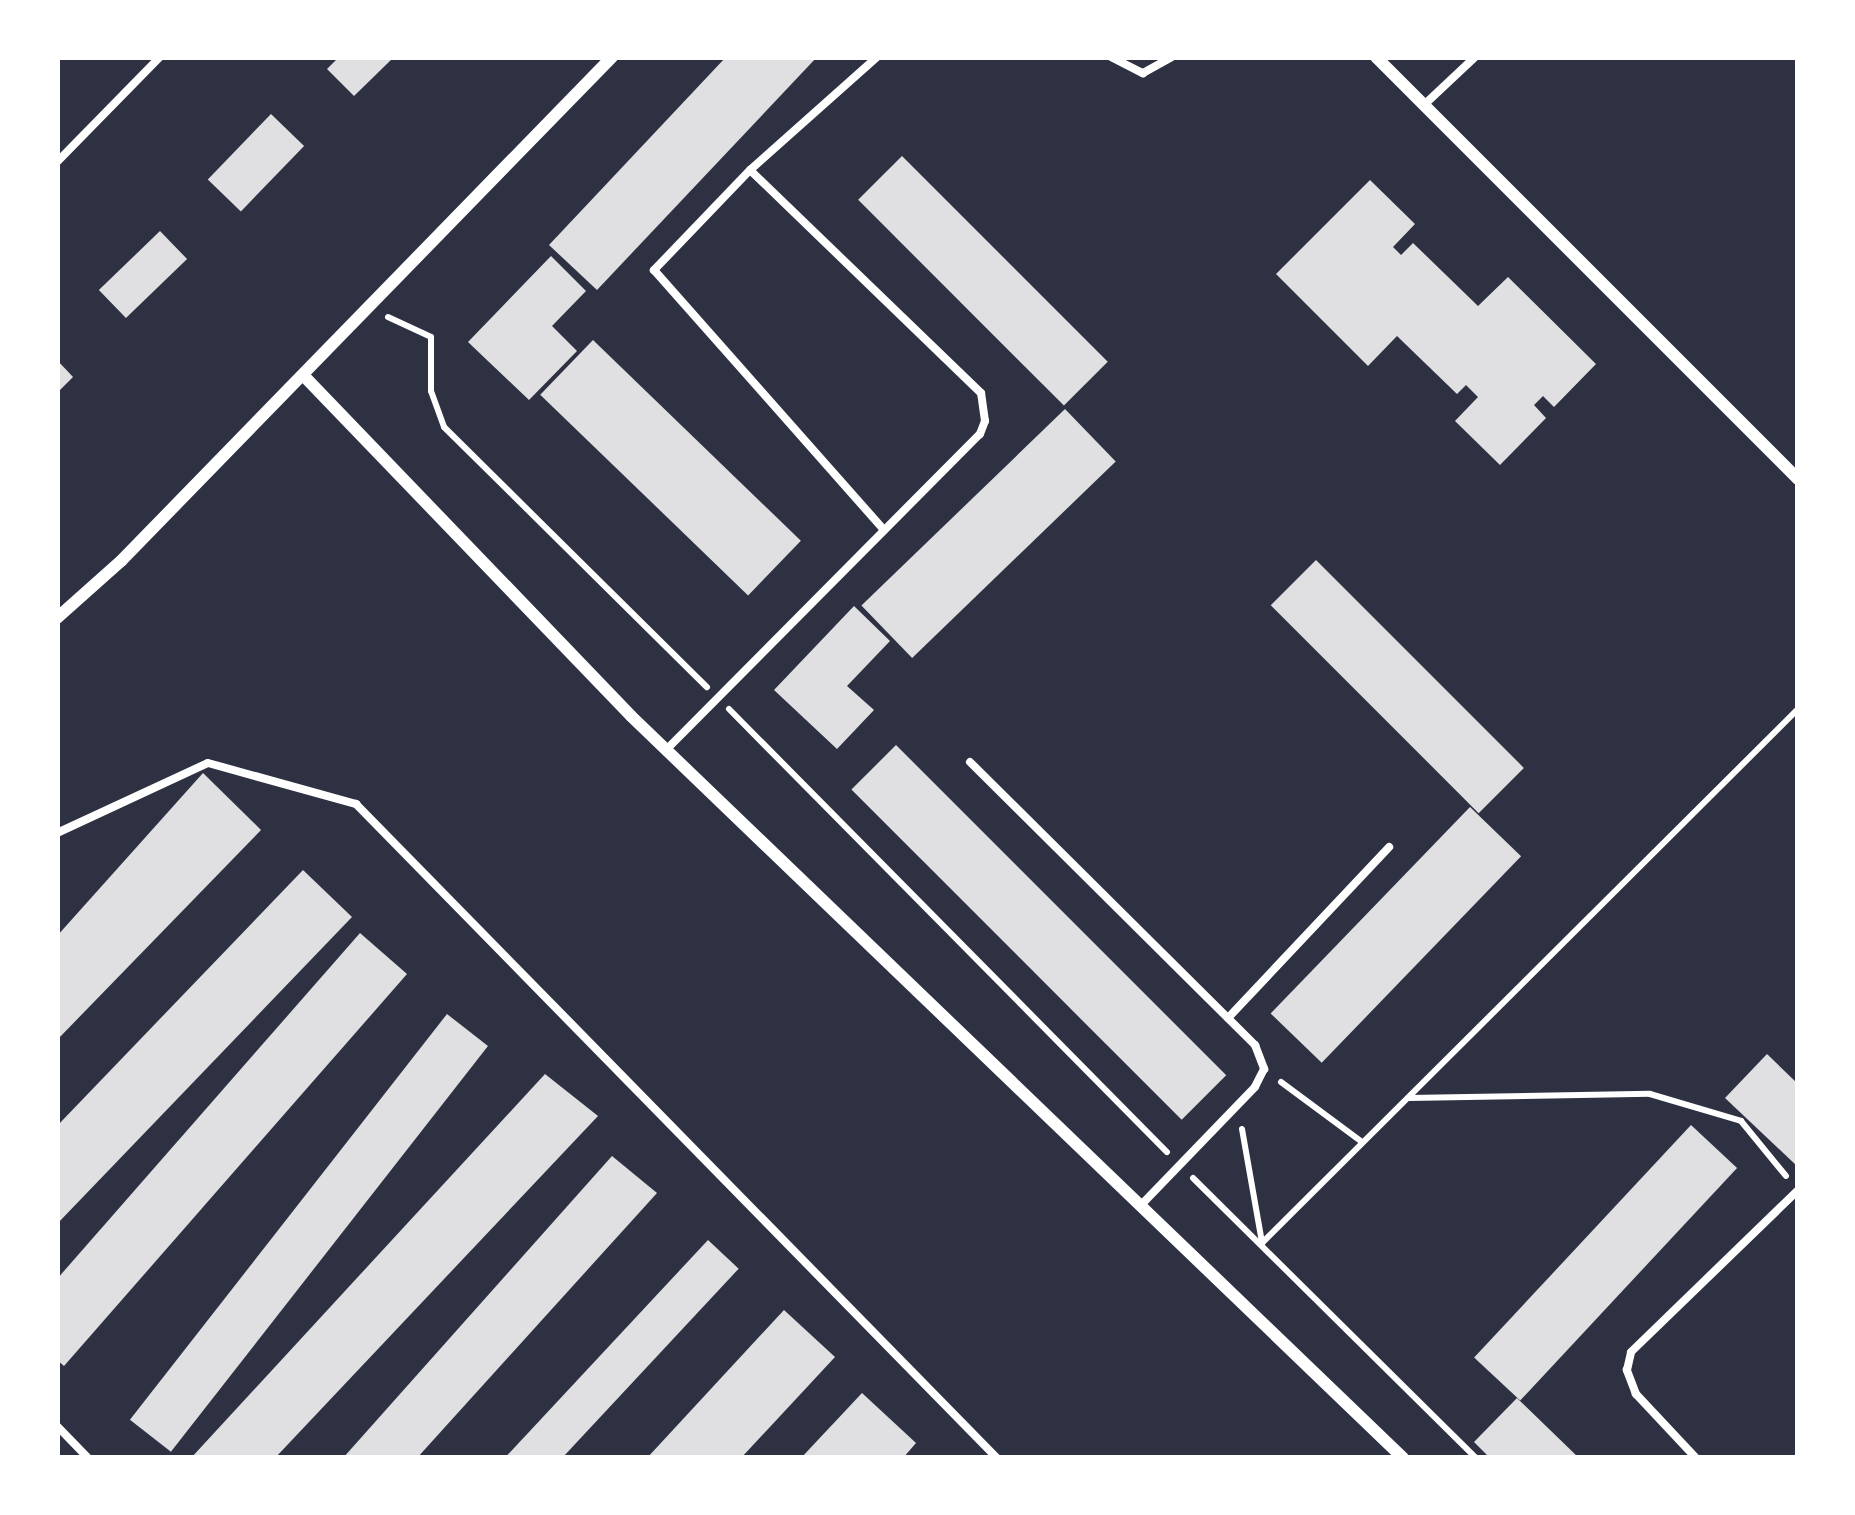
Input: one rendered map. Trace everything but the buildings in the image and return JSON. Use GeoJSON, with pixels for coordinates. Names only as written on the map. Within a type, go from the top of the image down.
{"type":"FeatureCollection","features":[{"type":"Feature","properties":{"kind":"street"},"geometry":{"type":"LineString","coordinates":[[57,618],[303,375],[613,57]]}},
{"type":"Feature","properties":{"kind":"street"},"geometry":{"type":"LineString","coordinates":[[1376,57],[1798,479]]}},
{"type":"Feature","properties":{"kind":"street"},"geometry":{"type":"LineString","coordinates":[[303,375],[666,750],[1402,1458]]}},
{"type":"Feature","properties":{"kind":"lane"},"geometry":{"type":"LineString","coordinates":[[57,162],[160,57]]}},
{"type":"Feature","properties":{"kind":"lane"},"geometry":{"type":"LineString","coordinates":[[877,57],[750,170],[654,270],[884,530]]}},
{"type":"Feature","properties":{"kind":"lane"},"geometry":{"type":"LineString","coordinates":[[1112,57],[1143,73],[1172,57]]}},
{"type":"Feature","properties":{"kind":"lane"},"geometry":{"type":"LineString","coordinates":[[1424,105],[1475,57]]}},
{"type":"Feature","properties":{"kind":"lane"},"geometry":{"type":"LineString","coordinates":[[666,750],[980,434],[985,421],[981,393],[750,170]]}},
{"type":"Feature","properties":{"kind":"lane"},"geometry":{"type":"LineString","coordinates":[[970,762],[1256,1045],[1264,1069],[1238,1105],[1141,1205]]}},
{"type":"Feature","properties":{"kind":"lane"},"geometry":{"type":"LineString","coordinates":[[57,833],[208,763],[356,804],[997,1458]]}},
{"type":"Feature","properties":{"kind":"lane"},"geometry":{"type":"LineString","coordinates":[[1228,1018],[1389,847]]}},
{"type":"Feature","properties":{"kind":"lane"},"geometry":{"type":"LineString","coordinates":[[1696,1458],[1636,1394],[1627,1370],[1631,1352],[1798,1190]]}},
{"type":"Feature","properties":{"kind":"lane"},"geometry":{"type":"LineString","coordinates":[[57,1426],[88,1458]]}},
{"type":"Feature","properties":{"kind":"path"},"geometry":{"type":"LineString","coordinates":[[370,306],[431,337],[431,391],[444,427],[1476,1458]]}},
{"type":"Feature","properties":{"kind":"path"},"geometry":{"type":"LineString","coordinates":[[1262,1243],[1798,709]]}},
{"type":"Feature","properties":{"kind":"path"},"geometry":{"type":"LineString","coordinates":[[1264,1069],[1363,1143]]}},
{"type":"Feature","properties":{"kind":"path"},"geometry":{"type":"LineString","coordinates":[[1406,1098],[1650,1094],[1694,1103],[1741,1121],[1798,1190]]}},
{"type":"Feature","properties":{"kind":"path"},"geometry":{"type":"LineString","coordinates":[[1238,1105],[1262,1243]]}}]}
